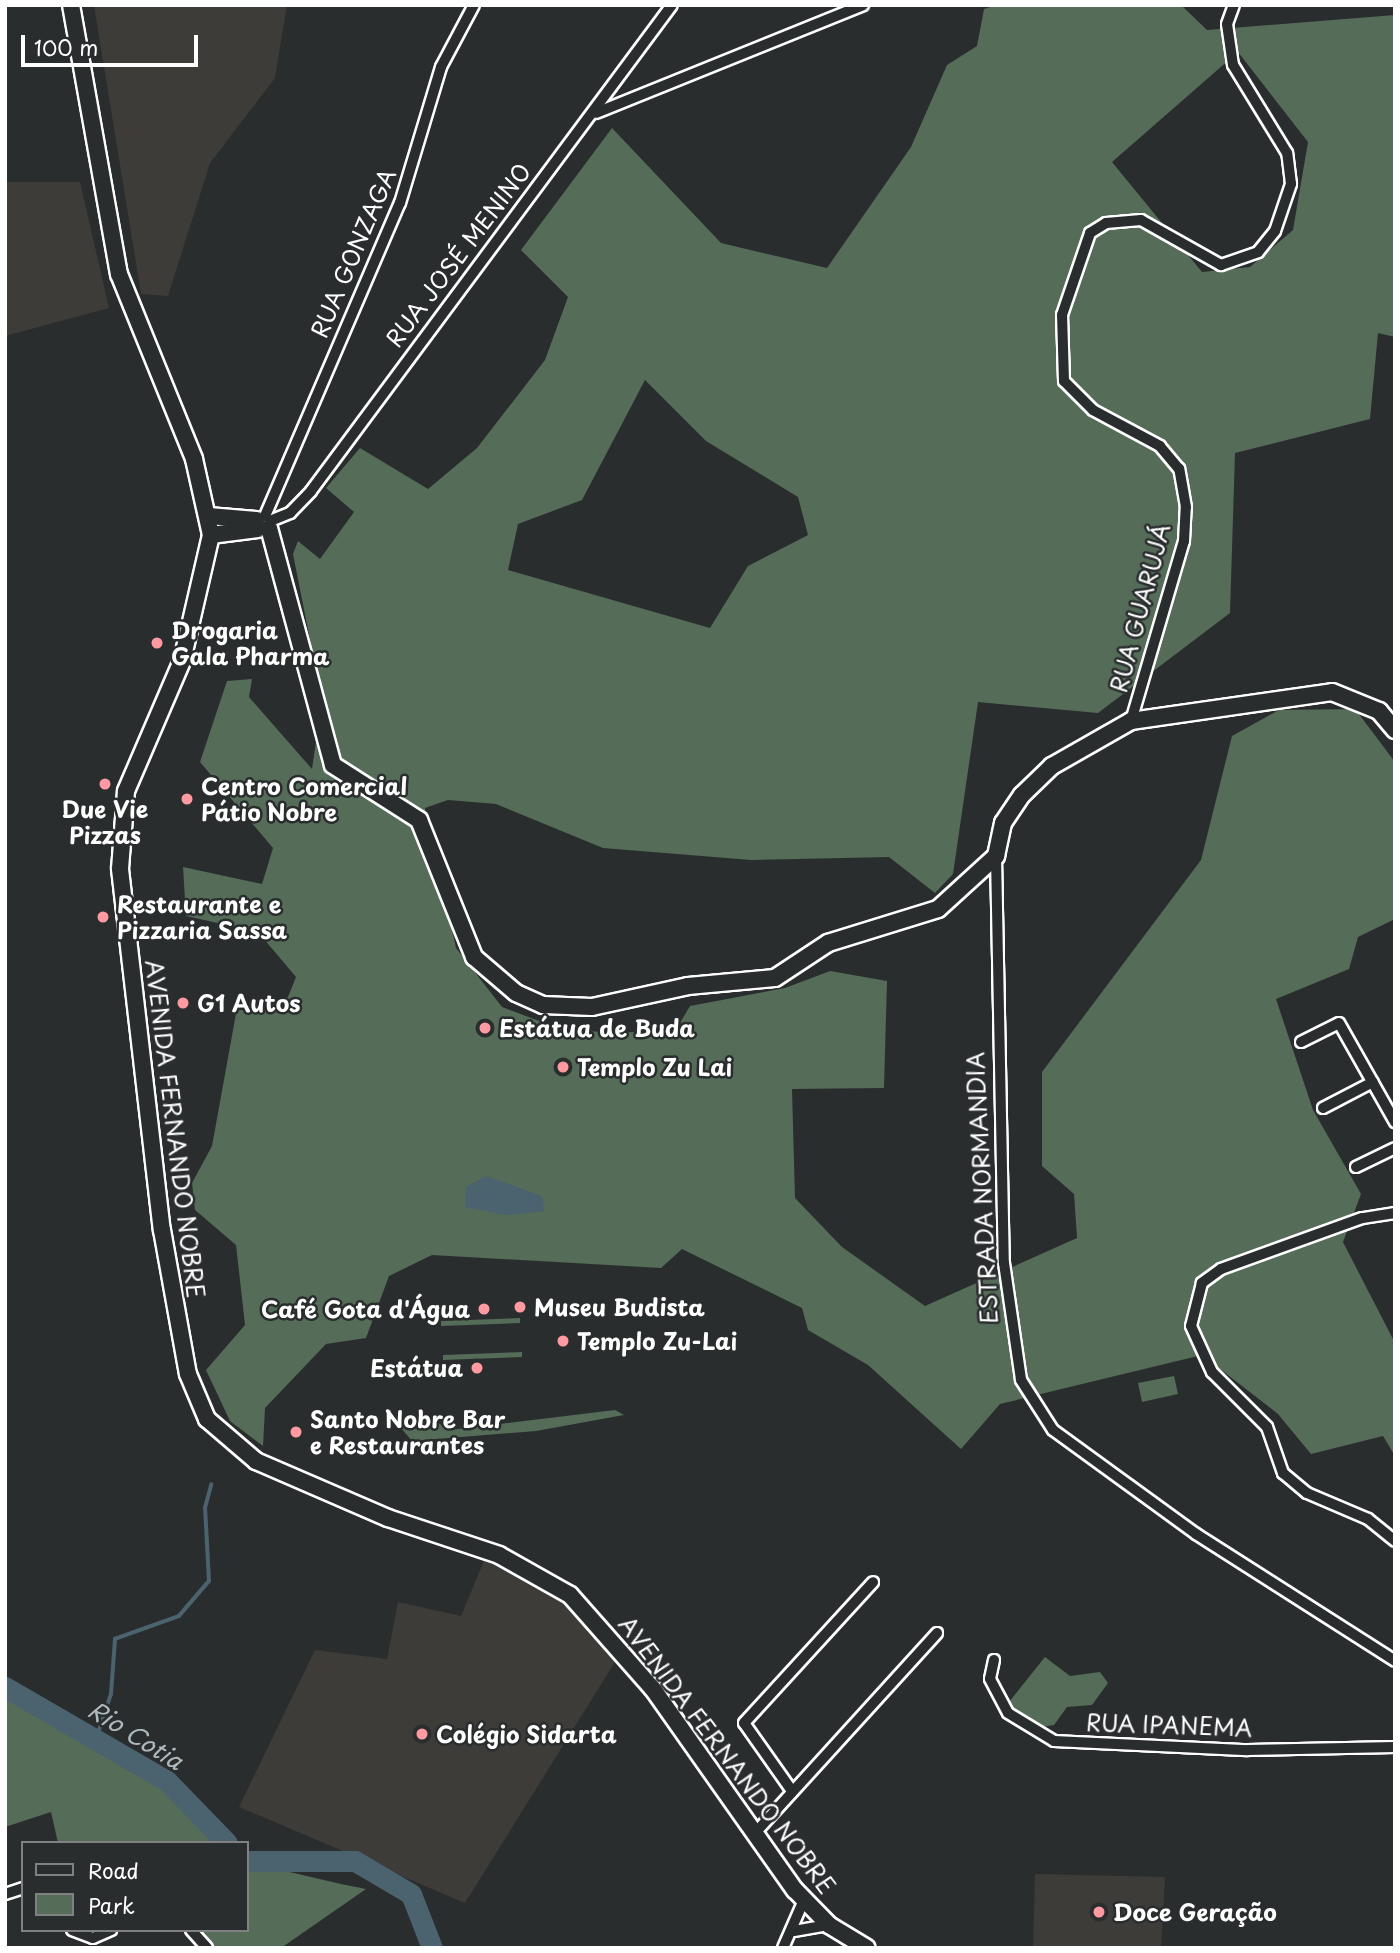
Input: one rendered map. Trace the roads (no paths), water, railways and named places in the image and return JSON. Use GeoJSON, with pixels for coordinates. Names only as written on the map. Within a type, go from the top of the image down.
{"type":"FeatureCollection","features":[{"type":"Feature","properties":{"kind":"main road","name":"AVENIDA FERNANDO NOBRE"},"geometry":{"type":"LineString","coordinates":[[71,5],[119,274],[194,458],[211,535],[182,660],[126,791],[120,869],[162,1230],[188,1374],[207,1419],[256,1461],[388,1518],[499,1555],[570,1595],[646,1679],[804,1900],[829,1925],[867,1948]]}},
{"type":"Feature","properties":{"kind":"main road"},"geometry":{"type":"LineString","coordinates":[[208,516],[264,523],[333,765],[419,820],[474,957],[516,993],[543,1005],[592,1007],[688,986],[775,978],[828,943],[938,909],[996,856]]}},
{"type":"Feature","properties":{"kind":"main road","name":"RUA JOSÉ MENINO"},"geometry":{"type":"LineString","coordinates":[[211,535],[264,523]]}},
{"type":"Feature","properties":{"kind":"main road","name":"ESTRADA NORMANDIA"},"geometry":{"type":"LineString","coordinates":[[996,856],[1003,824],[1022,795],[1052,766],[1131,720],[1332,692],[1379,711],[1395,730]]}},
{"type":"Feature","properties":{"kind":"street","name":"RUA GONZAGA"},"geometry":{"type":"LineString","coordinates":[[264,523],[400,203],[441,67],[474,5]]}},
{"type":"Feature","properties":{"kind":"street","name":"RUA JOSÉ MENINO"},"geometry":{"type":"LineString","coordinates":[[264,523],[290,513],[311,491],[595,113],[672,5]]}},
{"type":"Feature","properties":{"kind":"street"},"geometry":{"type":"LineString","coordinates":[[595,113],[863,5]]}},
{"type":"Feature","properties":{"kind":"street","name":"RUA GUARUJÁ"},"geometry":{"type":"LineString","coordinates":[[1131,720],[1184,541],[1186,507],[1179,469],[1160,446],[1093,410],[1064,381],[1062,315],[1080,254],[1090,233],[1106,223],[1141,219],[1221,265],[1258,252],[1275,231],[1291,184],[1287,153],[1233,65],[1227,24],[1234,5]]}},
{"type":"Feature","properties":{"kind":"street","name":"ESTRADA NORMANDIA"},"geometry":{"type":"LineString","coordinates":[[996,856],[1004,1263],[1021,1380],[1053,1430],[1196,1534],[1395,1661]]}},
{"type":"Feature","properties":{"kind":"street"},"geometry":{"type":"LineString","coordinates":[[1300,1042],[1339,1023],[1395,1122]]}},
{"type":"Feature","properties":{"kind":"street"},"geometry":{"type":"LineString","coordinates":[[1323,1108],[1373,1082]]}},
{"type":"Feature","properties":{"kind":"street"},"geometry":{"type":"LineString","coordinates":[[1356,1167],[1395,1148]]}},
{"type":"Feature","properties":{"kind":"street"},"geometry":{"type":"LineString","coordinates":[[1395,1213],[1362,1218],[1222,1269],[1202,1283],[1191,1326],[1212,1372],[1260,1416],[1283,1473],[1395,1541]]}},
{"type":"Feature","properties":{"kind":"street"},"geometry":{"type":"LineString","coordinates":[[792,1791],[744,1723],[873,1582]]}},
{"type":"Feature","properties":{"kind":"street"},"geometry":{"type":"LineString","coordinates":[[756,1832],[937,1633]]}},
{"type":"Feature","properties":{"kind":"street","name":"RUA IPANEMA"},"geometry":{"type":"LineString","coordinates":[[994,1660],[990,1679],[1008,1713],[1054,1741],[1248,1750],[1395,1747]]}},
{"type":"Feature","properties":{"kind":"street"},"geometry":{"type":"LineString","coordinates":[[783,1948],[794,1931],[804,1900]]}},
{"type":"Feature","properties":{"kind":"street"},"geometry":{"type":"LineString","coordinates":[[794,1931],[829,1925]]}},
{"type":"Feature","properties":{"kind":"street"},"geometry":{"type":"LineString","coordinates":[[77,1932],[93,1938],[106,1932]]}},
{"type":"Feature","properties":{"kind":"street"},"geometry":{"type":"LineString","coordinates":[[193,1932],[207,1948]]}},
{"type":"Feature","properties":{"kind":"water"},"geometry":{"type":"Polygon","coordinates":[[[486,1176],[542,1196],[545,1211],[505,1215],[465,1207],[466,1187],[486,1176]]]}},
{"type":"Feature","properties":{"kind":"waterway"},"geometry":{"type":"LineString","coordinates":[[96,1739],[111,1694],[115,1639],[179,1616],[209,1581],[205,1508],[211,1485]]}},
{"type":"Feature","properties":{"kind":"waterway","name":"Rio Cotia"},"geometry":{"type":"LineString","coordinates":[[5,1687],[167,1781],[225,1841]]}},
{"type":"Feature","properties":{"kind":"waterway","name":"Rio Cotia"},"geometry":{"type":"LineString","coordinates":[[248,1861],[355,1861],[411,1894],[432,1948]]}},
{"type":"Feature","properties":{"kind":"place","name":"Drogaria Gala Pharma"},"geometry":{"type":"Point","coordinates":[157,643]}},
{"type":"Feature","properties":{"kind":"place","name":"Due Vie Pizzas"},"geometry":{"type":"Point","coordinates":[105,784]}},
{"type":"Feature","properties":{"kind":"place","name":"Centro Comercial Pátio Nobre"},"geometry":{"type":"Point","coordinates":[187,799]}},
{"type":"Feature","properties":{"kind":"place","name":"Restaurante e Pizzaria Sassa"},"geometry":{"type":"Point","coordinates":[103,917]}},
{"type":"Feature","properties":{"kind":"place","name":"G1 Autos"},"geometry":{"type":"Point","coordinates":[183,1003]}},
{"type":"Feature","properties":{"kind":"place","name":"Estátua de Buda"},"geometry":{"type":"Point","coordinates":[485,1028]}},
{"type":"Feature","properties":{"kind":"place","name":"Templo Zu Lai"},"geometry":{"type":"Point","coordinates":[563,1067]}},
{"type":"Feature","properties":{"kind":"place","name":"Museu Budista"},"geometry":{"type":"Point","coordinates":[520,1307]}},
{"type":"Feature","properties":{"kind":"place","name":"Café Gota d'Água"},"geometry":{"type":"Point","coordinates":[484,1309]}},
{"type":"Feature","properties":{"kind":"place","name":"Templo Zu-Lai"},"geometry":{"type":"Point","coordinates":[563,1341]}},
{"type":"Feature","properties":{"kind":"place","name":"Estátua"},"geometry":{"type":"Point","coordinates":[477,1368]}},
{"type":"Feature","properties":{"kind":"place","name":"Santo Nobre Bar e Restaurantes"},"geometry":{"type":"Point","coordinates":[296,1432]}},
{"type":"Feature","properties":{"kind":"place","name":"Colégio Sidarta"},"geometry":{"type":"Point","coordinates":[422,1734]}},
{"type":"Feature","properties":{"kind":"place","name":"Doce Geração"},"geometry":{"type":"Point","coordinates":[1099,1912]}}]}
